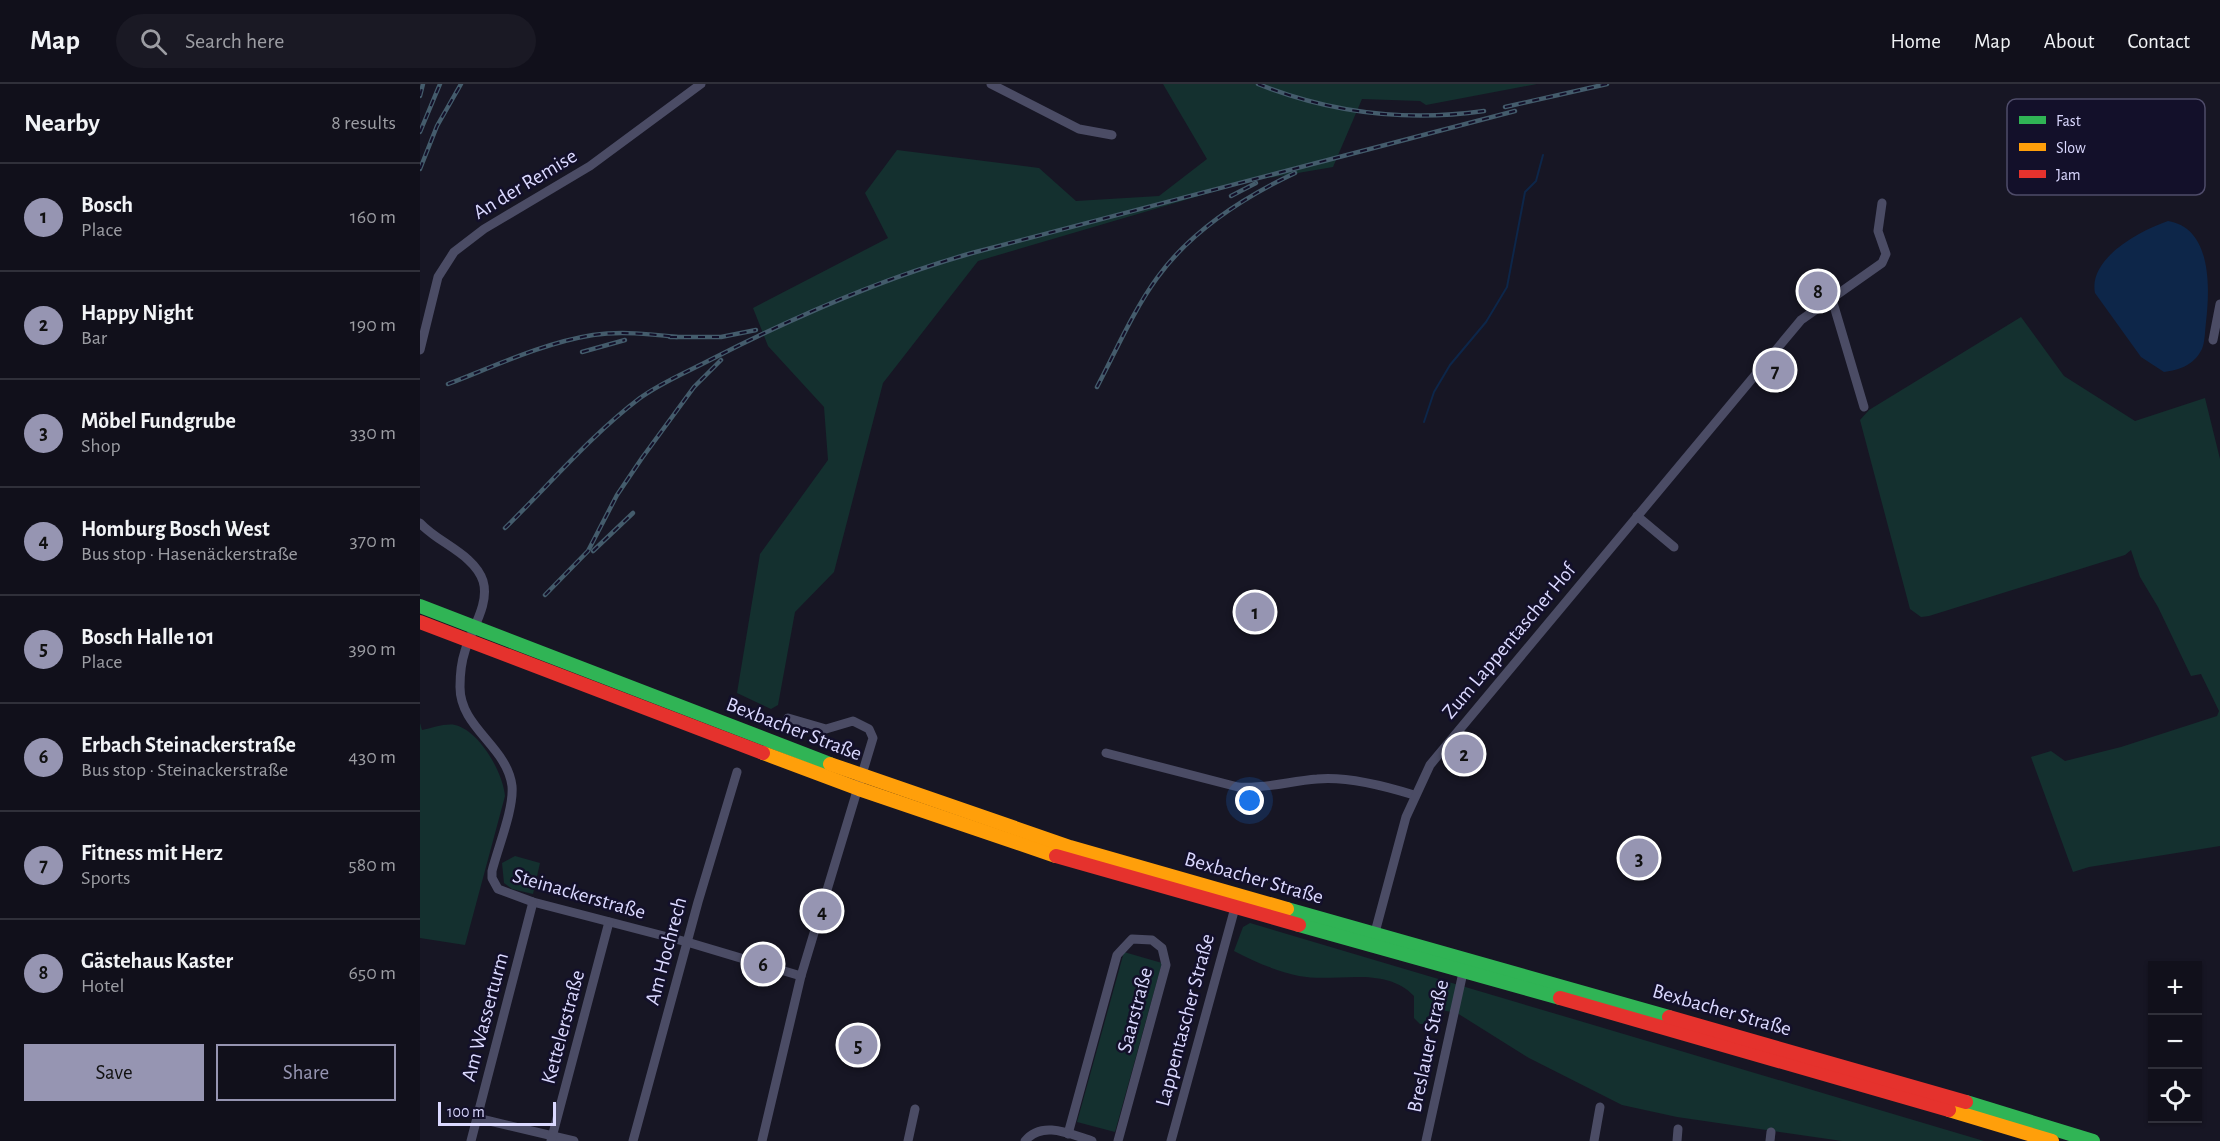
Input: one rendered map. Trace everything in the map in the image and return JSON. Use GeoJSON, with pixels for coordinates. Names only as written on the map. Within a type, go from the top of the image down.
{"type":"FeatureCollection","features":[{"type":"Feature","properties":{"kind":"main road","name":"Bexbacher Straße"},"geometry":{"type":"LineString","coordinates":[[420,606],[471,635]]}},
{"type":"Feature","properties":{"kind":"main road","name":"Bexbacher Straße"},"geometry":{"type":"LineString","coordinates":[[420,622],[471,635],[861,783],[1070,847],[1236,902],[1899,1082],[2093,1141]]}},
{"type":"Feature","properties":{"kind":"main road","name":"Bexbacher Straße"},"geometry":{"type":"LineString","coordinates":[[1373,940],[1417,959],[1465,965],[2052,1141]]}},
{"type":"Feature","properties":{"kind":"street","name":"An der Remise"},"geometry":{"type":"LineString","coordinates":[[420,350],[438,277],[454,252],[484,229],[590,166],[700,84]]}},
{"type":"Feature","properties":{"kind":"street"},"geometry":{"type":"LineString","coordinates":[[991,84],[1079,129],[1112,135]]}},
{"type":"Feature","properties":{"kind":"street","name":"Zum Lappentascher Hof"},"geometry":{"type":"LineString","coordinates":[[1373,940],[1414,795],[1444,746],[1801,320],[1885,259],[1878,231],[1882,203]]}},
{"type":"Feature","properties":{"kind":"street"},"geometry":{"type":"LineString","coordinates":[[1831,296],[1864,407]]}},
{"type":"Feature","properties":{"kind":"street"},"geometry":{"type":"LineString","coordinates":[[2213,340],[2220,304]]}},
{"type":"Feature","properties":{"kind":"street"},"geometry":{"type":"LineString","coordinates":[[1638,516],[1674,547]]}},
{"type":"Feature","properties":{"kind":"street"},"geometry":{"type":"LineString","coordinates":[[420,523],[466,559],[480,576],[484,591],[471,635]]}},
{"type":"Feature","properties":{"kind":"street","name":"Steinackerstraße"},"geometry":{"type":"LineString","coordinates":[[471,635],[461,666],[460,699],[470,720],[501,760],[512,785],[510,805],[492,878],[502,892],[687,942],[801,976]]}},
{"type":"Feature","properties":{"kind":"street"},"geometry":{"type":"LineString","coordinates":[[762,1141],[801,976],[873,738],[869,729],[853,721],[826,729],[788,718]]}},
{"type":"Feature","properties":{"kind":"street"},"geometry":{"type":"LineString","coordinates":[[1106,753],[1238,788],[1257,788],[1318,779],[1338,780],[1414,795]]}},
{"type":"Feature","properties":{"kind":"street","name":"Am Hochrech"},"geometry":{"type":"LineString","coordinates":[[633,1141],[687,942],[737,772]]}},
{"type":"Feature","properties":{"kind":"street","name":"Am Wasserturm"},"geometry":{"type":"LineString","coordinates":[[471,1141],[533,902]]}},
{"type":"Feature","properties":{"kind":"street","name":"Lappentascher Straße"},"geometry":{"type":"LineString","coordinates":[[1171,1141],[1236,902]]}},
{"type":"Feature","properties":{"kind":"street","name":"Kettelerstraße"},"geometry":{"type":"LineString","coordinates":[[551,1138],[609,922]]}},
{"type":"Feature","properties":{"kind":"street","name":"Saarstraße"},"geometry":{"type":"LineString","coordinates":[[1068,1134],[1117,955],[1132,939],[1145,938],[1162,948],[1167,965],[1118,1141]]}},
{"type":"Feature","properties":{"kind":"street","name":"Breslauer Straße"},"geometry":{"type":"LineString","coordinates":[[1426,1141],[1465,965]]}},
{"type":"Feature","properties":{"kind":"street"},"geometry":{"type":"LineString","coordinates":[[1594,1141],[1600,1107]]}},
{"type":"Feature","properties":{"kind":"street"},"geometry":{"type":"LineString","coordinates":[[908,1141],[915,1109]]}},
{"type":"Feature","properties":{"kind":"street"},"geometry":{"type":"LineString","coordinates":[[477,1118],[551,1138],[574,1141]]}},
{"type":"Feature","properties":{"kind":"street"},"geometry":{"type":"LineString","coordinates":[[1025,1141],[1032,1133],[1042,1129],[1092,1141]]}},
{"type":"Feature","properties":{"kind":"street"},"geometry":{"type":"LineString","coordinates":[[1677,1141],[1678,1129]]}},
{"type":"Feature","properties":{"kind":"green space"},"geometry":{"type":"Polygon","coordinates":[[[1163,84],[1537,84],[1426,105],[1420,101],[1362,99],[1333,167],[1250,181],[978,261],[883,383],[834,572],[795,612],[778,705],[771,709],[737,693],[760,554],[828,460],[824,407],[768,346],[753,308],[888,238],[865,193],[897,150],[1039,168],[1076,201],[1159,196],[1207,159],[1163,84]]]}},
{"type":"Feature","properties":{"kind":"green space"},"geometry":{"type":"Polygon","coordinates":[[[2021,317],[2064,376],[2135,421],[2205,398],[2220,459],[2220,846],[2089,867],[2073,872],[2031,757],[2051,751],[2065,761],[2121,747],[2217,716],[2219,711],[2201,674],[2191,676],[2158,607],[2140,577],[2131,550],[2125,555],[1929,616],[1921,617],[1910,609],[1860,420],[1869,410],[2021,317]]]}},
{"type":"Feature","properties":{"kind":"green space"},"geometry":{"type":"Polygon","coordinates":[[[420,723],[422,730],[455,725],[473,735],[495,765],[505,796],[465,945],[420,938],[420,723]]]}},
{"type":"Feature","properties":{"kind":"green space"},"geometry":{"type":"Polygon","coordinates":[[[515,856],[540,863],[533,894],[512,889],[504,883],[502,863],[515,856]]]}},
{"type":"Feature","properties":{"kind":"green space"},"geometry":{"type":"Polygon","coordinates":[[[1250,923],[1984,1141],[1842,1141],[1677,1117],[1622,1105],[1529,1058],[1457,1013],[1441,1010],[1431,1024],[1420,1024],[1414,1018],[1414,996],[1389,981],[1359,977],[1299,976],[1274,969],[1242,955],[1234,951],[1243,927],[1250,923]]]}},
{"type":"Feature","properties":{"kind":"green space"},"geometry":{"type":"Polygon","coordinates":[[[1124,952],[1162,963],[1115,1132],[1077,1122],[1124,952]]]}},
{"type":"Feature","properties":{"kind":"water"},"geometry":{"type":"Polygon","coordinates":[[[2168,221],[2182,226],[2193,235],[2200,247],[2205,261],[2208,293],[2202,349],[2186,366],[2164,372],[2141,357],[2095,293],[2095,280],[2108,257],[2119,247],[2144,231],[2168,221]]]}},
{"type":"Feature","properties":{"kind":"waterway"},"geometry":{"type":"LineString","coordinates":[[1424,422],[1434,392],[1450,365],[1486,322],[1507,287],[1525,192],[1536,181],[1543,155]]}},
{"type":"Feature","properties":{"kind":"railway"},"geometry":{"type":"LineString","coordinates":[[420,96],[423,84]]}},
{"type":"Feature","properties":{"kind":"railway"},"geometry":{"type":"LineString","coordinates":[[420,132],[440,84]]}},
{"type":"Feature","properties":{"kind":"railway"},"geometry":{"type":"LineString","coordinates":[[420,169],[437,126],[461,84]]}},
{"type":"Feature","properties":{"kind":"railway"},"geometry":{"type":"LineString","coordinates":[[1258,84],[1313,102],[1369,112],[1426,116],[1484,111]]}},
{"type":"Feature","properties":{"kind":"railway"},"geometry":{"type":"LineString","coordinates":[[1505,107],[1607,84]]}},
{"type":"Feature","properties":{"kind":"railway"},"geometry":{"type":"LineString","coordinates":[[505,528],[604,428],[648,392],[807,313],[904,274],[972,253],[1515,111]]}},
{"type":"Feature","properties":{"kind":"railway"},"geometry":{"type":"LineString","coordinates":[[1097,387],[1140,304],[1170,261],[1219,217],[1295,173]]}},
{"type":"Feature","properties":{"kind":"railway"},"geometry":{"type":"LineString","coordinates":[[1231,196],[1256,183]]}},
{"type":"Feature","properties":{"kind":"railway"},"geometry":{"type":"LineString","coordinates":[[670,337],[721,337],[756,330]]}},
{"type":"Feature","properties":{"kind":"railway"},"geometry":{"type":"LineString","coordinates":[[448,384],[519,356],[593,335],[614,333],[677,337]]}},
{"type":"Feature","properties":{"kind":"railway"},"geometry":{"type":"LineString","coordinates":[[582,352],[625,340]]}},
{"type":"Feature","properties":{"kind":"railway"},"geometry":{"type":"LineString","coordinates":[[545,595],[588,551],[617,495],[642,458],[694,387],[721,360]]}},
{"type":"Feature","properties":{"kind":"railway"},"geometry":{"type":"LineString","coordinates":[[593,551],[633,513]]}},
{"type":"Feature","properties":{"kind":"traffic: fast"},"geometry":{"type":"LineString","coordinates":[[420,606],[830,764]]}},
{"type":"Feature","properties":{"kind":"traffic: fast"},"geometry":{"type":"LineString","coordinates":[[1287,909],[1669,1017]]}},
{"type":"Feature","properties":{"kind":"traffic: fast"},"geometry":{"type":"LineString","coordinates":[[1299,925],[1560,998]]}},
{"type":"Feature","properties":{"kind":"traffic: fast"},"geometry":{"type":"LineString","coordinates":[[1966,1102],[2093,1141]]}},
{"type":"Feature","properties":{"kind":"traffic: slow"},"geometry":{"type":"LineString","coordinates":[[763,753],[859,789],[1056,856]]}},
{"type":"Feature","properties":{"kind":"traffic: slow"},"geometry":{"type":"LineString","coordinates":[[830,764],[1070,847],[1287,909]]}},
{"type":"Feature","properties":{"kind":"traffic: slow"},"geometry":{"type":"LineString","coordinates":[[1949,1110],[2052,1141]]}},
{"type":"Feature","properties":{"kind":"traffic: jam"},"geometry":{"type":"LineString","coordinates":[[420,622],[763,753]]}},
{"type":"Feature","properties":{"kind":"traffic: jam"},"geometry":{"type":"LineString","coordinates":[[1056,856],[1299,925]]}},
{"type":"Feature","properties":{"kind":"traffic: jam"},"geometry":{"type":"LineString","coordinates":[[1560,998],[1949,1110]]}},
{"type":"Feature","properties":{"kind":"traffic: jam"},"geometry":{"type":"LineString","coordinates":[[1669,1017],[1966,1102]]}},
{"type":"Feature","properties":{"kind":"place","name":"Gästehaus Kaster"},"geometry":{"type":"Point","coordinates":[1818,291]}},
{"type":"Feature","properties":{"kind":"place","name":"Fitness mit Herz"},"geometry":{"type":"Point","coordinates":[1775,370]}},
{"type":"Feature","properties":{"kind":"place","name":"Bosch"},"geometry":{"type":"Point","coordinates":[1255,612]}},
{"type":"Feature","properties":{"kind":"place","name":"Happy Night"},"geometry":{"type":"Point","coordinates":[1464,754]}},
{"type":"Feature","properties":{"kind":"place","name":"Möbel Fundgrube"},"geometry":{"type":"Point","coordinates":[1639,858]}},
{"type":"Feature","properties":{"kind":"place","name":"Homburg Bosch West"},"geometry":{"type":"Point","coordinates":[822,911]}},
{"type":"Feature","properties":{"kind":"place","name":"Erbach Steinackerstraße"},"geometry":{"type":"Point","coordinates":[763,964]}},
{"type":"Feature","properties":{"kind":"place","name":"Bosch Halle 101"},"geometry":{"type":"Point","coordinates":[858,1045]}}]}
